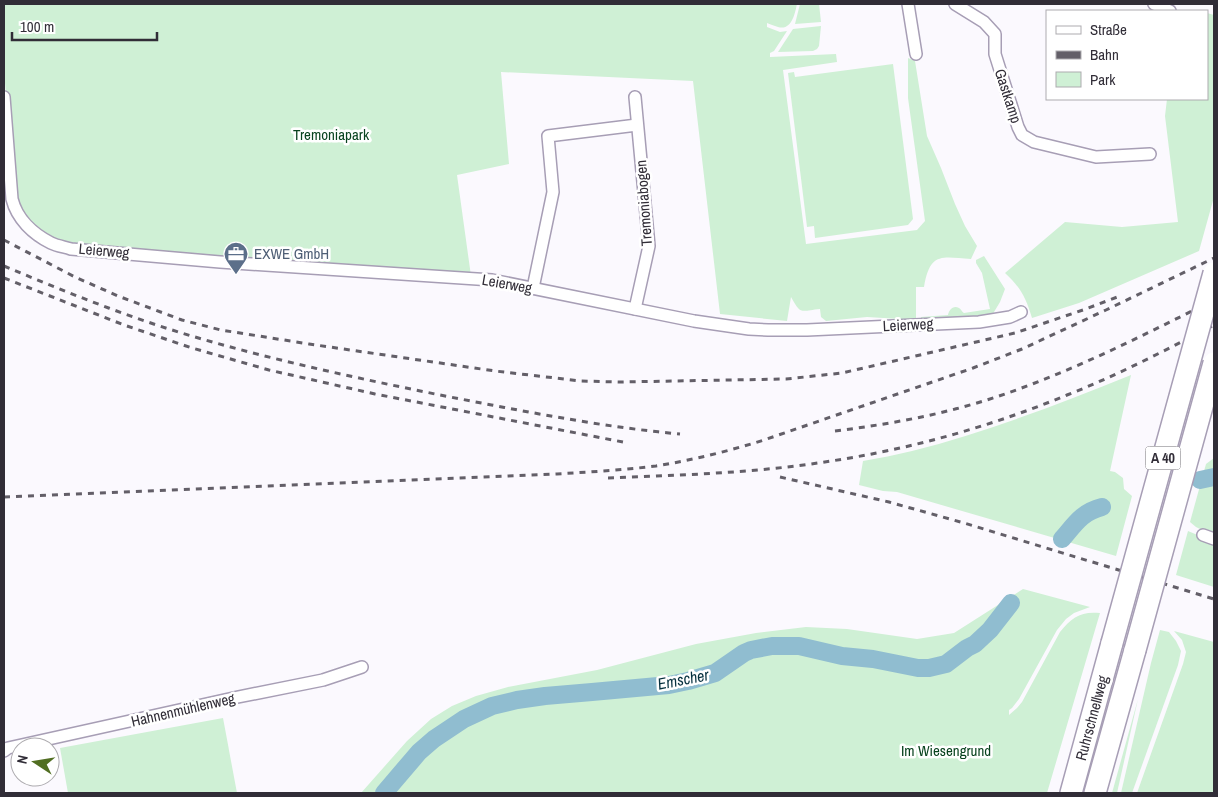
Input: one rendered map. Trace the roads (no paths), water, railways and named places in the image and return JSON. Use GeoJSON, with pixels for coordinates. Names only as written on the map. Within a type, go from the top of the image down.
{"type":"FeatureCollection","features":[{"type":"Feature","properties":{"kind":"highway","name":"Ruhrschnellweg"},"geometry":{"type":"LineString","coordinates":[[1071,793],[1214,273]]}},
{"type":"Feature","properties":{"kind":"highway","name":"Ruhrschnellweg"},"geometry":{"type":"LineString","coordinates":[[1095,793],[1214,363]]}},
{"type":"Feature","properties":{"kind":"street"},"geometry":{"type":"LineString","coordinates":[[908,4],[916,54]]}},
{"type":"Feature","properties":{"kind":"street","name":"Gastkamp"},"geometry":{"type":"LineString","coordinates":[[955,4],[984,22],[995,34],[995,54],[1022,135],[1034,142],[1096,158],[1150,154]]}},
{"type":"Feature","properties":{"kind":"street"},"geometry":{"type":"LineString","coordinates":[[1154,4],[1170,10]]}},
{"type":"Feature","properties":{"kind":"street","name":"Leierweg"},"geometry":{"type":"LineString","coordinates":[[4,97],[14,209],[24,223],[52,244],[71,249],[220,262],[492,280],[694,321],[749,329],[784,331],[978,322],[1010,317],[1021,312]]}},
{"type":"Feature","properties":{"kind":"street","name":"Tremoniabogen"},"geometry":{"type":"LineString","coordinates":[[635,97],[649,246],[635,309]]}},
{"type":"Feature","properties":{"kind":"street"},"geometry":{"type":"LineString","coordinates":[[532,288],[553,192],[548,136],[637,125]]}},
{"type":"Feature","properties":{"kind":"street","name":"Hahnenmühlenweg"},"geometry":{"type":"LineString","coordinates":[[4,751],[8,748],[323,680],[362,667]]}},
{"type":"Feature","properties":{"kind":"waterway","name":"Emscher"},"geometry":{"type":"LineString","coordinates":[[1200,480],[1214,477]]}},
{"type":"Feature","properties":{"kind":"waterway","name":"Emscher"},"geometry":{"type":"LineString","coordinates":[[1062,539],[1084,515],[1102,507]]}},
{"type":"Feature","properties":{"kind":"waterway","name":"Emscher"},"geometry":{"type":"LineString","coordinates":[[384,793],[419,752],[434,739],[464,719],[492,706],[545,696],[669,685],[688,681],[715,673],[751,650],[772,646],[799,646],[842,656],[873,659],[918,668],[929,668],[946,664],[975,644],[990,630],[1011,603]]}},
{"type":"Feature","properties":{"kind":"railway"},"geometry":{"type":"LineString","coordinates":[[4,240],[75,277],[118,296],[182,320],[221,330],[495,371],[581,381],[786,379],[842,373],[1015,333],[1120,296]]}},
{"type":"Feature","properties":{"kind":"railway"},"geometry":{"type":"LineString","coordinates":[[4,497],[557,474],[656,466],[684,461],[764,440],[973,368],[1022,349],[1214,258]]}},
{"type":"Feature","properties":{"kind":"railway"},"geometry":{"type":"LineString","coordinates":[[4,266],[146,322],[288,362],[414,390],[533,413],[591,423],[680,434]]}},
{"type":"Feature","properties":{"kind":"railway"},"geometry":{"type":"LineString","coordinates":[[4,278],[124,325],[192,348],[269,370],[375,394],[628,443]]}},
{"type":"Feature","properties":{"kind":"railway"},"geometry":{"type":"LineString","coordinates":[[835,431],[918,418],[999,396],[1081,364],[1214,300]]}},
{"type":"Feature","properties":{"kind":"railway"},"geometry":{"type":"LineString","coordinates":[[608,478],[720,473],[803,465],[861,456],[921,443],[1010,417],[1067,395],[1123,371],[1214,325]]}},
{"type":"Feature","properties":{"kind":"railway"},"geometry":{"type":"LineString","coordinates":[[780,477],[889,502],[964,523],[1214,599]]}},
{"type":"Feature","properties":{"kind":"place","name":"EXWE GmbH"},"geometry":{"type":"Point","coordinates":[236,275]}},
{"type":"Feature","properties":{"kind":"park label","name":"Tremoniapark"},"geometry":{"type":"Point","coordinates":[331,135]}},
{"type":"Feature","properties":{"kind":"park label","name":"Im Wiesengrund"},"geometry":{"type":"Point","coordinates":[946,751]}}]}
